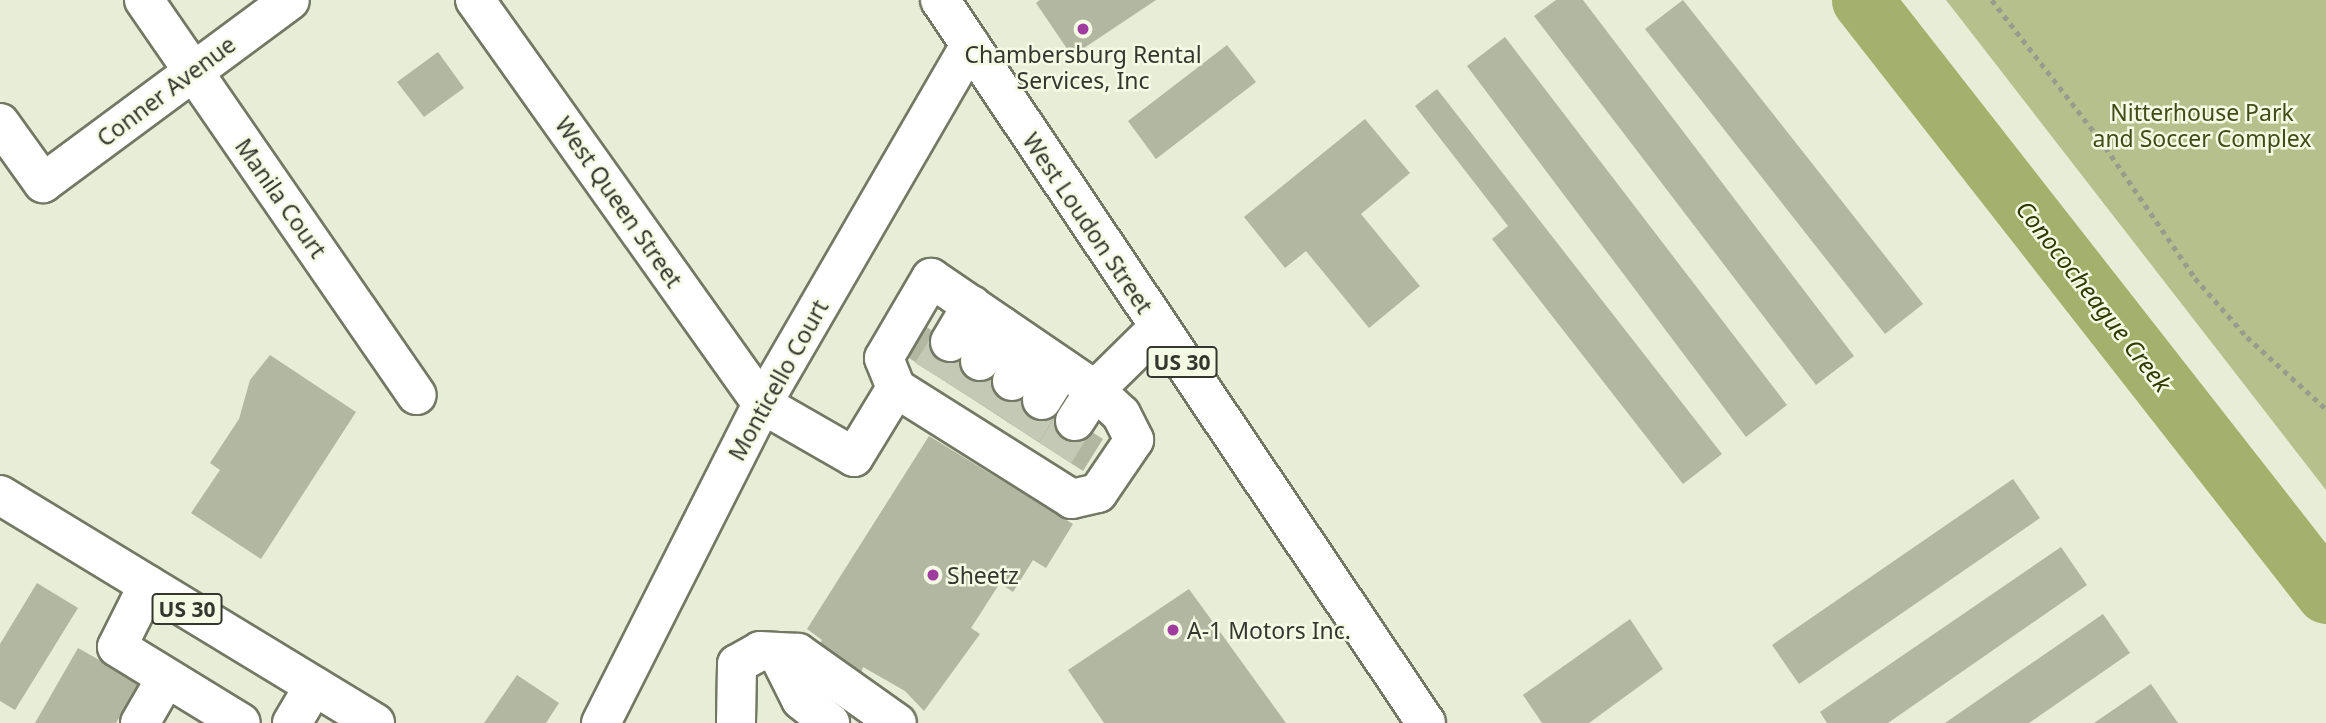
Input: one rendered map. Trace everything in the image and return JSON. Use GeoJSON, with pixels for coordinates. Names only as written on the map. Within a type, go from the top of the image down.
{"type":"FeatureCollection","features":[{"type":"Feature","properties":{"kind":"main road","name":"Manila Court"},"geometry":{"type":"LineString","coordinates":[[144,0],[417,395]]}},
{"type":"Feature","properties":{"kind":"main road","name":"Conner Avenue"},"geometry":{"type":"LineString","coordinates":[[0,123],[43,183],[290,0]]}},
{"type":"Feature","properties":{"kind":"main road","name":"West Queen Street"},"geometry":{"type":"LineString","coordinates":[[475,0],[762,404]]}},
{"type":"Feature","properties":{"kind":"main road","name":"West Loudon Street"},"geometry":{"type":"LineString","coordinates":[[940,0],[1426,723]]}},
{"type":"Feature","properties":{"kind":"main road","name":"Monticello Court"},"geometry":{"type":"LineString","coordinates":[[601,723],[762,404],[970,45]]}},
{"type":"Feature","properties":{"kind":"main road"},"geometry":{"type":"LineString","coordinates":[[931,278],[1017,337],[1085,406],[1121,414],[1134,440],[1098,493],[1072,499],[1047,466],[972,400],[884,358],[931,278]]}},
{"type":"Feature","properties":{"kind":"main road"},"geometry":{"type":"LineString","coordinates":[[1085,406],[1158,328]]}},
{"type":"Feature","properties":{"kind":"main road"},"geometry":{"type":"LineString","coordinates":[[762,404],[854,457],[972,400],[1017,337]]}},
{"type":"Feature","properties":{"kind":"main road"},"geometry":{"type":"LineString","coordinates":[[972,400],[1017,337]]}},
{"type":"Feature","properties":{"kind":"main road","name":"US 30"},"geometry":{"type":"LineString","coordinates":[[0,495],[375,723]]}},
{"type":"Feature","properties":{"kind":"main road"},"geometry":{"type":"LineString","coordinates":[[148,585],[117,648],[241,723]]}},
{"type":"Feature","properties":{"kind":"main road"},"geometry":{"type":"LineString","coordinates":[[736,723],[737,664],[761,650],[778,654],[798,653],[897,723]]}},
{"type":"Feature","properties":{"kind":"main road"},"geometry":{"type":"LineString","coordinates":[[778,654],[801,700],[830,723]]}},
{"type":"Feature","properties":{"kind":"main road"},"geometry":{"type":"LineString","coordinates":[[140,723],[166,678]]}},
{"type":"Feature","properties":{"kind":"main road"},"geometry":{"type":"LineString","coordinates":[[292,723],[314,686]]}},
{"type":"Feature","properties":{"kind":"path"},"geometry":{"type":"LineString","coordinates":[[1992,0],[2100,139],[2195,278],[2247,337],[2326,409]]}},
{"type":"Feature","properties":{"kind":"green space","name":"Nitterhouse Park and Soccer Complex"},"geometry":{"type":"Polygon","coordinates":[[[1946,0],[2326,0],[2326,490],[1946,0]]]}},
{"type":"Feature","properties":{"kind":"building","name":"Chambersburg Rental Services, Inc"},"geometry":{"type":"Polygon","coordinates":[[[1040,0],[1156,0],[1072,56],[1036,3],[1040,0]]]}},
{"type":"Feature","properties":{"kind":"building"},"geometry":{"type":"Polygon","coordinates":[[[1556,0],[1583,0],[1854,356],[1816,385],[1534,16],[1556,0]]]}},
{"type":"Feature","properties":{"kind":"building"},"geometry":{"type":"Polygon","coordinates":[[[1683,0],[1923,304],[1885,334],[1645,29],[1683,0]]]}},
{"type":"Feature","properties":{"kind":"building"},"geometry":{"type":"Polygon","coordinates":[[[1505,37],[1787,405],[1746,437],[1467,66],[1505,37]]]}},
{"type":"Feature","properties":{"kind":"building"},"geometry":{"type":"Polygon","coordinates":[[[1227,45],[1256,82],[1156,159],[1128,121],[1227,45]]]}},
{"type":"Feature","properties":{"kind":"building"},"geometry":{"type":"Polygon","coordinates":[[[438,52],[464,88],[424,117],[397,82],[438,52]]]}},
{"type":"Feature","properties":{"kind":"building"},"geometry":{"type":"Polygon","coordinates":[[[1437,89],[1722,454],[1683,484],[1492,239],[1508,226],[1415,106],[1437,89]]]}},
{"type":"Feature","properties":{"kind":"building"},"geometry":{"type":"Polygon","coordinates":[[[1365,119],[1410,173],[1361,214],[1420,286],[1369,328],[1306,251],[1285,268],[1244,217],[1365,119]]]}},
{"type":"Feature","properties":{"kind":"building"},"geometry":{"type":"Polygon","coordinates":[[[925,326],[1103,439],[1083,471],[906,356],[925,326]]]}},
{"type":"Feature","properties":{"kind":"building"},"geometry":{"type":"Polygon","coordinates":[[[270,355],[356,412],[261,559],[191,513],[220,470],[210,463],[239,419],[250,380],[270,355]]]}},
{"type":"Feature","properties":{"kind":"building","name":"Sheetz"},"geometry":{"type":"Polygon","coordinates":[[[929,436],[1073,524],[1046,568],[1033,560],[1013,592],[1000,583],[971,628],[980,634],[924,711],[905,691],[863,667],[860,677],[815,652],[822,640],[807,629],[929,436]]]}},
{"type":"Feature","properties":{"kind":"building"},"geometry":{"type":"Polygon","coordinates":[[[2013,479],[2040,518],[1799,684],[1772,645],[2013,479]]]}},
{"type":"Feature","properties":{"kind":"building"},"geometry":{"type":"Polygon","coordinates":[[[2061,547],[2087,585],[1888,723],[1827,723],[1820,712],[2061,547]]]}},
{"type":"Feature","properties":{"kind":"building"},"geometry":{"type":"Polygon","coordinates":[[[37,583],[78,608],[15,710],[0,701],[0,644],[37,583]]]}},
{"type":"Feature","properties":{"kind":"building","name":"A-1 Motors Inc."},"geometry":{"type":"Polygon","coordinates":[[[1189,589],[1286,723],[1104,723],[1068,670],[1189,589]]]}},
{"type":"Feature","properties":{"kind":"building"},"geometry":{"type":"Polygon","coordinates":[[[2103,614],[2130,653],[2029,723],[1945,723],[2103,614]]]}},
{"type":"Feature","properties":{"kind":"building"},"geometry":{"type":"Polygon","coordinates":[[[1630,619],[1663,669],[1589,723],[1542,723],[1523,695],[1630,619]]]}},
{"type":"Feature","properties":{"kind":"building"},"geometry":{"type":"Polygon","coordinates":[[[78,648],[140,683],[116,723],[35,723],[78,648]]]}},
{"type":"Feature","properties":{"kind":"building"},"geometry":{"type":"Polygon","coordinates":[[[517,675],[559,703],[546,723],[484,723],[517,675]]]}},
{"type":"Feature","properties":{"kind":"building"},"geometry":{"type":"Polygon","coordinates":[[[2151,684],[2178,723],[2094,723],[2151,684]]]}},
{"type":"Feature","properties":{"kind":"waterway","name":"Conococheague Creek"},"geometry":{"type":"LineString","coordinates":[[1862,0],[2326,593]]}},
{"type":"Feature","properties":{"kind":"tunnel"},"geometry":{"type":"LineString","coordinates":[[931,373],[950,342]]}},
{"type":"Feature","properties":{"kind":"tunnel"},"geometry":{"type":"LineString","coordinates":[[961,392],[980,361]]}},
{"type":"Feature","properties":{"kind":"tunnel"},"geometry":{"type":"LineString","coordinates":[[993,412],[1012,381]]}},
{"type":"Feature","properties":{"kind":"tunnel"},"geometry":{"type":"LineString","coordinates":[[1023,432],[1042,400]]}},
{"type":"Feature","properties":{"kind":"tunnel"},"geometry":{"type":"LineString","coordinates":[[1055,453],[1075,421]]}},
{"type":"Feature","properties":{"kind":"place","name":"Chambersburg Rental Services, Inc"},"geometry":{"type":"Point","coordinates":[1083,29]}},
{"type":"Feature","properties":{"kind":"place","name":"Sheetz"},"geometry":{"type":"Point","coordinates":[933,575]}},
{"type":"Feature","properties":{"kind":"place","name":"A-1 Motors Inc."},"geometry":{"type":"Point","coordinates":[1173,630]}}]}
